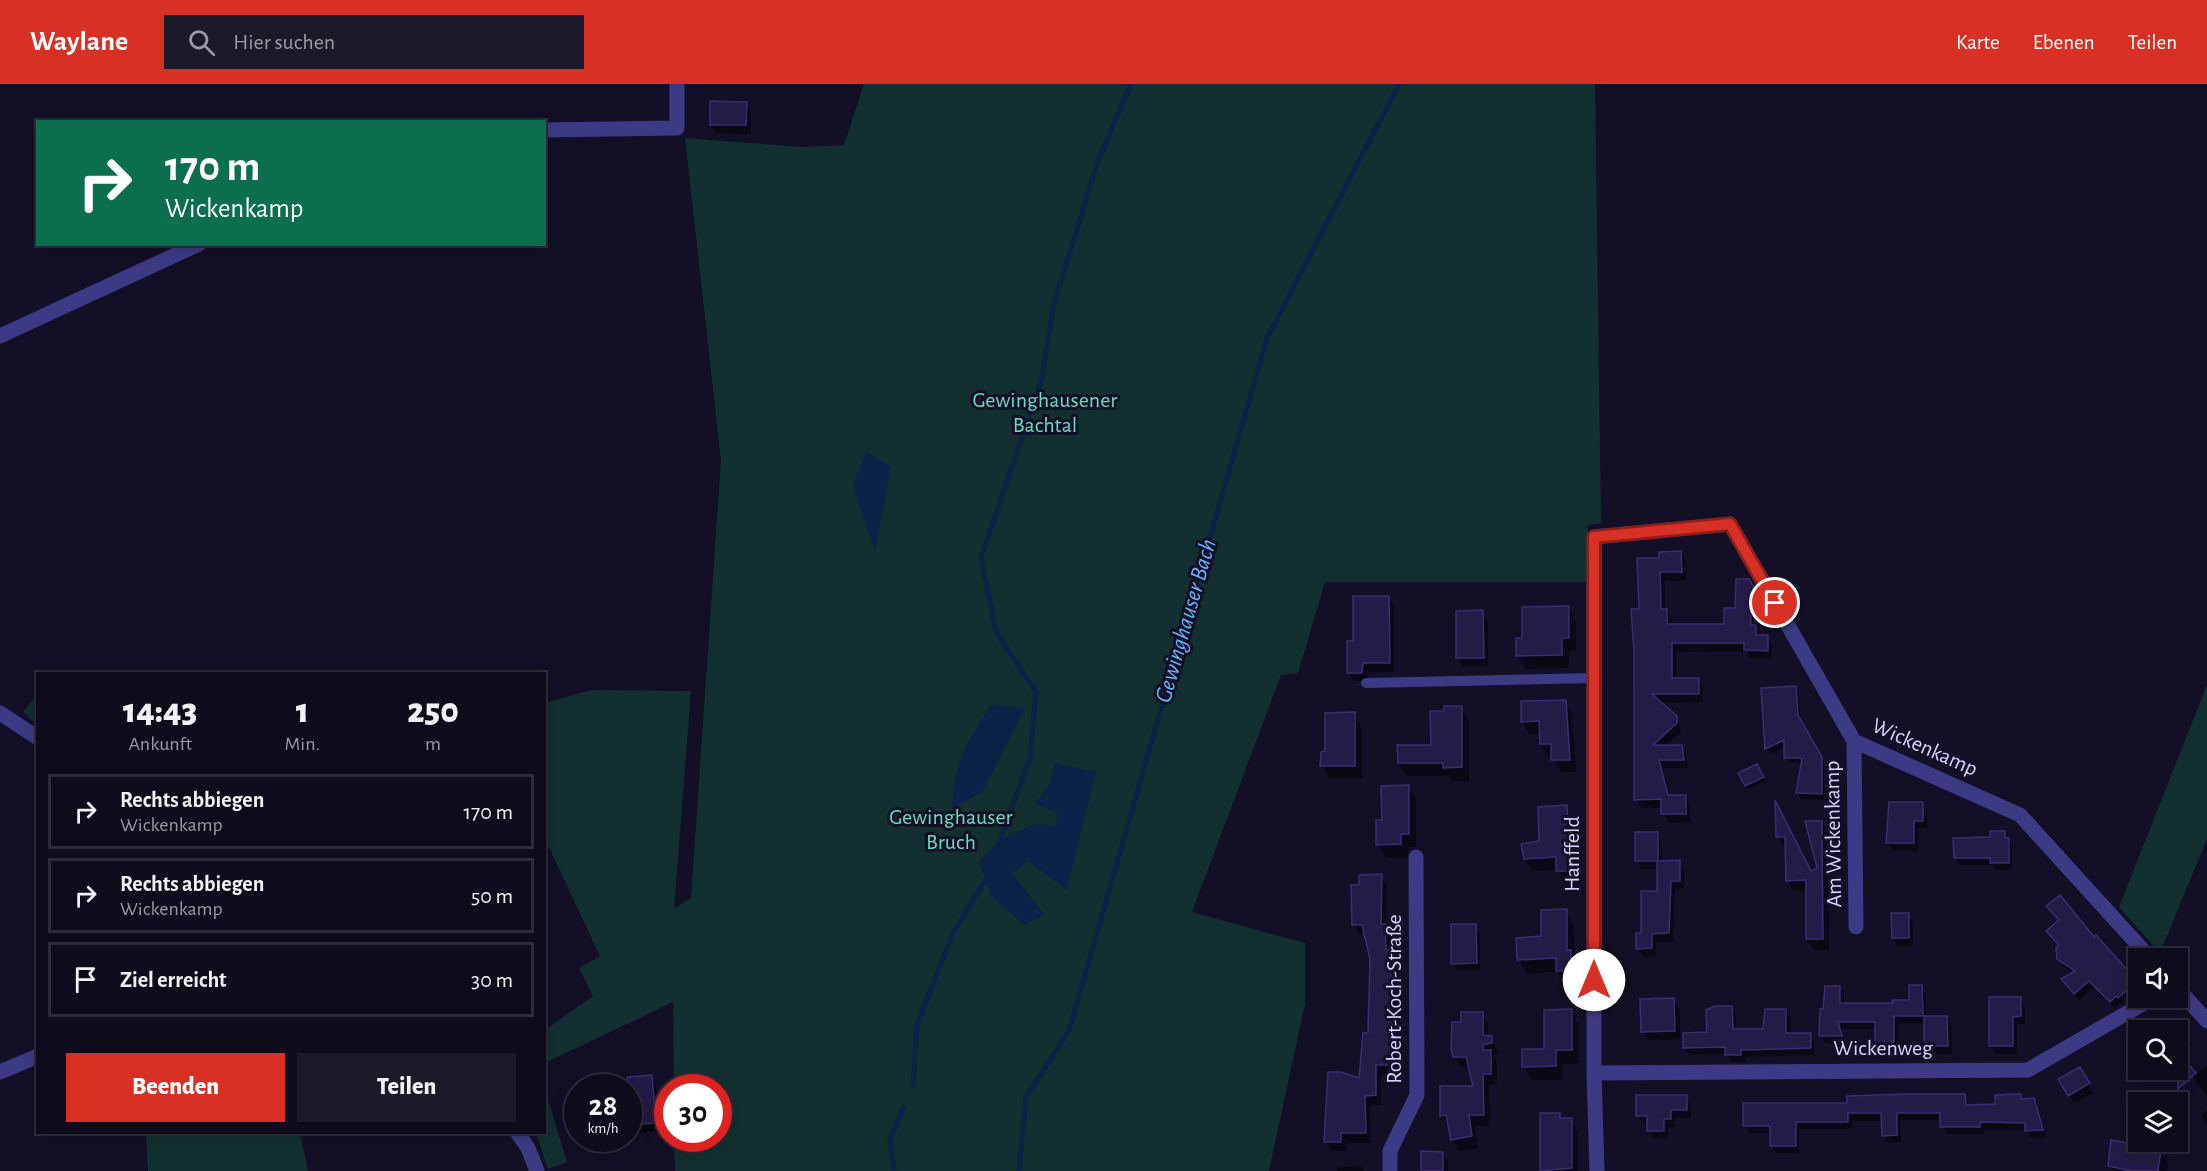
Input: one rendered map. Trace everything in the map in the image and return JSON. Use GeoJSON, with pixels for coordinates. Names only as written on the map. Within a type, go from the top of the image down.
{"type":"FeatureCollection","features":[{"type":"Feature","properties":{"kind":"street"},"geometry":{"type":"LineString","coordinates":[[546,130],[677,128],[677,84]]}},
{"type":"Feature","properties":{"kind":"street"},"geometry":{"type":"LineString","coordinates":[[0,336],[195,246]]}},
{"type":"Feature","properties":{"kind":"street","name":"Wickenkamp"},"geometry":{"type":"LineString","coordinates":[[1594,537],[1730,524],[1854,741],[2020,815],[2142,948]]}},
{"type":"Feature","properties":{"kind":"street","name":"Hanffeld"},"geometry":{"type":"LineString","coordinates":[[1594,537],[1594,1073],[1597,1171]]}},
{"type":"Feature","properties":{"kind":"street"},"geometry":{"type":"LineString","coordinates":[[0,713],[36,737]]}},
{"type":"Feature","properties":{"kind":"street","name":"Am Wickenkamp"},"geometry":{"type":"LineString","coordinates":[[1854,741],[1856,927]]}},
{"type":"Feature","properties":{"kind":"street","name":"Robert-Koch-Straße"},"geometry":{"type":"LineString","coordinates":[[1390,1171],[1390,1151],[1417,1095],[1416,857]]}},
{"type":"Feature","properties":{"kind":"street"},"geometry":{"type":"LineString","coordinates":[[2188,1000],[2207,1021]]}},
{"type":"Feature","properties":{"kind":"street","name":"Wickenweg"},"geometry":{"type":"LineString","coordinates":[[1594,1073],[2028,1070],[2136,1008]]}},
{"type":"Feature","properties":{"kind":"street"},"geometry":{"type":"LineString","coordinates":[[0,1072],[36,1057]]}},
{"type":"Feature","properties":{"kind":"street"},"geometry":{"type":"LineString","coordinates":[[518,1134],[528,1148],[537,1171]]}},
{"type":"Feature","properties":{"kind":"lane"},"geometry":{"type":"LineString","coordinates":[[1366,683],[1594,678]]}},
{"type":"Feature","properties":{"kind":"green space","name":"Gewinghausener Bachtal"},"geometry":{"type":"Polygon","coordinates":[[[864,84],[1595,84],[1601,523],[1588,525],[1586,582],[1325,582],[1298,673],[1281,675],[1192,912],[1305,943],[1305,1004],[1269,1171],[675,1171],[674,1152],[732,1152],[732,1074],[674,1074],[673,1002],[546,1063],[546,1029],[593,996],[579,968],[600,956],[546,841],[546,703],[591,690],[691,691],[674,909],[691,898],[721,460],[685,138],[802,147],[844,145],[864,84]]]}},
{"type":"Feature","properties":{"kind":"green space"},"geometry":{"type":"Polygon","coordinates":[[[2207,685],[2207,839],[2162,948],[2156,948],[2119,907],[2207,685]]]}},
{"type":"Feature","properties":{"kind":"green space"},"geometry":{"type":"Polygon","coordinates":[[[35,697],[36,697],[36,724],[23,712],[35,697]]]}},
{"type":"Feature","properties":{"kind":"green space"},"geometry":{"type":"Polygon","coordinates":[[[546,1093],[567,1162],[548,1169],[536,1134],[546,1134],[546,1093]]]}},
{"type":"Feature","properties":{"kind":"green space"},"geometry":{"type":"Polygon","coordinates":[[[146,1134],[300,1134],[308,1171],[148,1171],[146,1134]]]}},
{"type":"Feature","properties":{"kind":"water"},"geometry":{"type":"Polygon","coordinates":[[[866,451],[891,467],[875,552],[853,486],[866,451]]]}},
{"type":"Feature","properties":{"kind":"water"},"geometry":{"type":"Polygon","coordinates":[[[992,704],[1025,708],[983,791],[952,809],[953,793],[963,753],[992,704]]]}},
{"type":"Feature","properties":{"kind":"water"},"geometry":{"type":"Polygon","coordinates":[[[1055,763],[1096,772],[1067,890],[1028,861],[1012,873],[1045,915],[1024,925],[991,896],[979,862],[1000,840],[1035,824],[1055,826],[1058,813],[1035,804],[1050,782],[1055,763]]]}},
{"type":"Feature","properties":{"kind":"building"},"geometry":{"type":"Polygon","coordinates":[[[710,101],[747,102],[746,125],[710,125],[710,101]]]}},
{"type":"Feature","properties":{"kind":"building"},"geometry":{"type":"Polygon","coordinates":[[[1681,551],[1682,572],[1660,572],[1661,609],[1667,609],[1667,624],[1724,624],[1724,608],[1735,608],[1736,579],[1749,579],[1760,597],[1751,597],[1751,625],[1756,625],[1756,635],[1768,635],[1768,651],[1744,650],[1744,643],[1672,643],[1672,678],[1699,678],[1699,694],[1652,694],[1677,716],[1677,723],[1653,745],[1682,745],[1684,760],[1659,760],[1668,795],[1686,795],[1686,814],[1661,814],[1661,799],[1634,800],[1634,651],[1631,609],[1639,609],[1637,558],[1659,558],[1659,552],[1681,551]]]}},
{"type":"Feature","properties":{"kind":"building"},"geometry":{"type":"Polygon","coordinates":[[[1353,596],[1389,596],[1390,663],[1363,663],[1362,673],[1347,673],[1347,641],[1353,641],[1353,596]]]}},
{"type":"Feature","properties":{"kind":"building"},"geometry":{"type":"Polygon","coordinates":[[[1569,606],[1569,638],[1562,638],[1562,655],[1516,656],[1516,638],[1522,638],[1522,607],[1569,606]]]}},
{"type":"Feature","properties":{"kind":"building"},"geometry":{"type":"Polygon","coordinates":[[[1483,610],[1484,658],[1456,658],[1456,611],[1483,610]]]}},
{"type":"Feature","properties":{"kind":"building"},"geometry":{"type":"Polygon","coordinates":[[[1796,686],[1798,715],[1822,757],[1822,794],[1796,793],[1802,758],[1784,758],[1784,740],[1765,749],[1761,688],[1796,686]]]}},
{"type":"Feature","properties":{"kind":"building"},"geometry":{"type":"Polygon","coordinates":[[[1566,700],[1570,760],[1551,760],[1551,744],[1540,744],[1539,721],[1521,722],[1521,701],[1566,700]]]}},
{"type":"Feature","properties":{"kind":"building"},"geometry":{"type":"Polygon","coordinates":[[[1444,706],[1462,706],[1462,767],[1443,768],[1443,763],[1398,763],[1397,745],[1431,745],[1430,711],[1444,711],[1444,706]]]}},
{"type":"Feature","properties":{"kind":"building"},"geometry":{"type":"Polygon","coordinates":[[[1355,712],[1355,766],[1320,766],[1321,752],[1325,751],[1325,713],[1355,712]]]}},
{"type":"Feature","properties":{"kind":"building"},"geometry":{"type":"Polygon","coordinates":[[[1757,764],[1764,777],[1745,786],[1738,773],[1757,764]]]}},
{"type":"Feature","properties":{"kind":"building"},"geometry":{"type":"Polygon","coordinates":[[[1409,785],[1409,834],[1401,834],[1401,844],[1376,845],[1376,820],[1382,820],[1381,786],[1409,785]]]}},
{"type":"Feature","properties":{"kind":"building"},"geometry":{"type":"Polygon","coordinates":[[[1775,800],[1811,871],[1817,868],[1805,821],[1822,821],[1823,939],[1806,939],[1806,880],[1786,881],[1785,837],[1776,837],[1775,800]]]}},
{"type":"Feature","properties":{"kind":"building"},"geometry":{"type":"Polygon","coordinates":[[[1889,802],[1923,802],[1923,821],[1914,821],[1914,843],[1886,843],[1889,802]]]}},
{"type":"Feature","properties":{"kind":"building"},"geometry":{"type":"Polygon","coordinates":[[[1567,805],[1571,871],[1556,871],[1556,857],[1524,859],[1521,844],[1539,841],[1538,807],[1567,805]]]}},
{"type":"Feature","properties":{"kind":"building"},"geometry":{"type":"Polygon","coordinates":[[[1990,831],[2005,831],[2005,838],[2009,838],[2009,863],[1990,863],[1990,858],[1954,858],[1953,838],[1990,837],[1990,831]]]}},
{"type":"Feature","properties":{"kind":"building"},"geometry":{"type":"Polygon","coordinates":[[[1635,832],[1658,832],[1658,861],[1680,860],[1680,881],[1671,881],[1669,933],[1652,934],[1652,948],[1636,949],[1636,933],[1641,933],[1641,891],[1657,891],[1657,861],[1635,861],[1635,832]]]}},
{"type":"Feature","properties":{"kind":"building"},"geometry":{"type":"Polygon","coordinates":[[[1382,874],[1381,924],[1385,924],[1386,950],[1396,950],[1394,969],[1399,1006],[1396,1006],[1397,1065],[1376,1065],[1376,1095],[1365,1096],[1366,1133],[1341,1133],[1341,1142],[1324,1142],[1328,1072],[1341,1072],[1359,1078],[1363,1033],[1368,1033],[1370,959],[1362,925],[1352,925],[1351,885],[1359,885],[1359,875],[1382,874]]]}},
{"type":"Feature","properties":{"kind":"building"},"geometry":{"type":"Polygon","coordinates":[[[2060,895],[2094,937],[2096,935],[2128,971],[2128,989],[2118,998],[2116,996],[2110,1002],[2089,981],[2074,994],[2061,979],[2075,971],[2057,959],[2056,948],[2059,945],[2046,931],[2059,920],[2046,906],[2060,895]]]}},
{"type":"Feature","properties":{"kind":"building"},"geometry":{"type":"Polygon","coordinates":[[[1567,909],[1567,950],[1571,950],[1571,971],[1556,971],[1556,958],[1517,960],[1516,938],[1541,936],[1541,910],[1567,909]]]}},
{"type":"Feature","properties":{"kind":"building"},"geometry":{"type":"Polygon","coordinates":[[[1891,913],[1909,913],[1909,938],[1892,938],[1891,913]]]}},
{"type":"Feature","properties":{"kind":"building"},"geometry":{"type":"Polygon","coordinates":[[[1451,924],[1476,924],[1477,963],[1451,964],[1451,924]]]}},
{"type":"Feature","properties":{"kind":"building"},"geometry":{"type":"Polygon","coordinates":[[[1909,985],[1922,985],[1923,1016],[1894,1016],[1894,1046],[1875,1046],[1875,1022],[1838,1022],[1842,1036],[1819,1036],[1820,1009],[1823,1009],[1825,986],[1840,986],[1840,1003],[1893,1003],[1892,1000],[1909,1000],[1909,985]]]}},
{"type":"Feature","properties":{"kind":"building"},"geometry":{"type":"Polygon","coordinates":[[[1989,997],[2021,997],[2021,1016],[2013,1017],[2013,1046],[1989,1046],[1989,997]]]}},
{"type":"Feature","properties":{"kind":"building"},"geometry":{"type":"Polygon","coordinates":[[[1674,998],[1675,1031],[1641,1032],[1640,999],[1674,998]]]}},
{"type":"Feature","properties":{"kind":"building"},"geometry":{"type":"Polygon","coordinates":[[[1715,1006],[1732,1006],[1733,1029],[1763,1029],[1765,1009],[1786,1009],[1786,1033],[1811,1033],[1811,1048],[1741,1050],[1741,1055],[1725,1055],[1725,1047],[1683,1048],[1683,1033],[1707,1032],[1706,1010],[1715,1006]]]}},
{"type":"Feature","properties":{"kind":"building"},"geometry":{"type":"Polygon","coordinates":[[[1572,1009],[1572,1050],[1556,1050],[1556,1066],[1522,1067],[1522,1049],[1544,1049],[1544,1010],[1572,1009]]]}},
{"type":"Feature","properties":{"kind":"building"},"geometry":{"type":"Polygon","coordinates":[[[1461,1012],[1483,1012],[1483,1035],[1492,1036],[1492,1043],[1483,1045],[1483,1050],[1491,1050],[1491,1074],[1483,1074],[1484,1115],[1469,1115],[1472,1136],[1451,1140],[1446,1115],[1440,1116],[1440,1086],[1473,1086],[1466,1057],[1453,1057],[1451,1048],[1452,1022],[1461,1022],[1461,1012]]]}},
{"type":"Feature","properties":{"kind":"building"},"geometry":{"type":"Polygon","coordinates":[[[1924,1016],[1947,1016],[1948,1046],[1924,1046],[1924,1016]]]}},
{"type":"Feature","properties":{"kind":"building"},"geometry":{"type":"Polygon","coordinates":[[[2188,1064],[2196,1073],[2178,1089],[2178,1080],[2188,1080],[2188,1064]]]}},
{"type":"Feature","properties":{"kind":"building"},"geometry":{"type":"Polygon","coordinates":[[[2080,1067],[2090,1083],[2068,1096],[2058,1079],[2080,1067]]]}},
{"type":"Feature","properties":{"kind":"building"},"geometry":{"type":"Polygon","coordinates":[[[652,1075],[654,1123],[642,1124],[642,1076],[652,1075]]]}},
{"type":"Feature","properties":{"kind":"building"},"geometry":{"type":"Polygon","coordinates":[[[1965,1094],[1966,1105],[1995,1104],[1995,1095],[2021,1094],[2021,1099],[2034,1098],[2043,1130],[2025,1131],[2025,1123],[1980,1122],[1980,1127],[1940,1127],[1940,1113],[1897,1113],[1897,1135],[1882,1136],[1881,1113],[1848,1113],[1848,1122],[1796,1122],[1796,1146],[1770,1146],[1770,1126],[1743,1126],[1743,1103],[1847,1103],[1847,1096],[1965,1094]]]}},
{"type":"Feature","properties":{"kind":"building"},"geometry":{"type":"Polygon","coordinates":[[[1636,1095],[1687,1095],[1687,1110],[1671,1110],[1671,1119],[1664,1119],[1664,1131],[1647,1131],[1647,1116],[1636,1116],[1636,1095]]]}},
{"type":"Feature","properties":{"kind":"building"},"geometry":{"type":"Polygon","coordinates":[[[1540,1113],[1560,1113],[1560,1118],[1572,1118],[1572,1168],[1540,1171],[1540,1113]]]}},
{"type":"Feature","properties":{"kind":"building"},"geometry":{"type":"Polygon","coordinates":[[[2111,1140],[2128,1143],[2128,1152],[2161,1152],[2158,1171],[2131,1171],[2108,1166],[2111,1140]]]}},
{"type":"Feature","properties":{"kind":"building"},"geometry":{"type":"Polygon","coordinates":[[[1421,1151],[1443,1152],[1443,1171],[1421,1171],[1421,1151]]]}},
{"type":"Feature","properties":{"kind":"waterway"},"geometry":{"type":"LineString","coordinates":[[998,845],[1030,758],[1036,692],[996,632],[981,558],[1042,378],[1053,307],[1098,161],[1131,84]]}},
{"type":"Feature","properties":{"kind":"waterway","name":"Gewinghauser Bach"},"geometry":{"type":"LineString","coordinates":[[1019,1171],[1026,1097],[1069,1031],[1267,338],[1399,84]]}},
{"type":"Feature","properties":{"kind":"waterway"},"geometry":{"type":"LineString","coordinates":[[913,1086],[917,1025],[953,933],[988,876]]}},
{"type":"Feature","properties":{"kind":"waterway"},"geometry":{"type":"LineString","coordinates":[[894,1171],[890,1140],[904,1107]]}},
{"type":"Feature","properties":{"kind":"route"},"geometry":{"type":"LineString","coordinates":[[1594,980],[1594,537],[1730,524],[1775,603]]}},
{"type":"Feature","properties":{"kind":"park label","name":"Gewinghauser Bruch"},"geometry":{"type":"Point","coordinates":[951,830]}}]}
